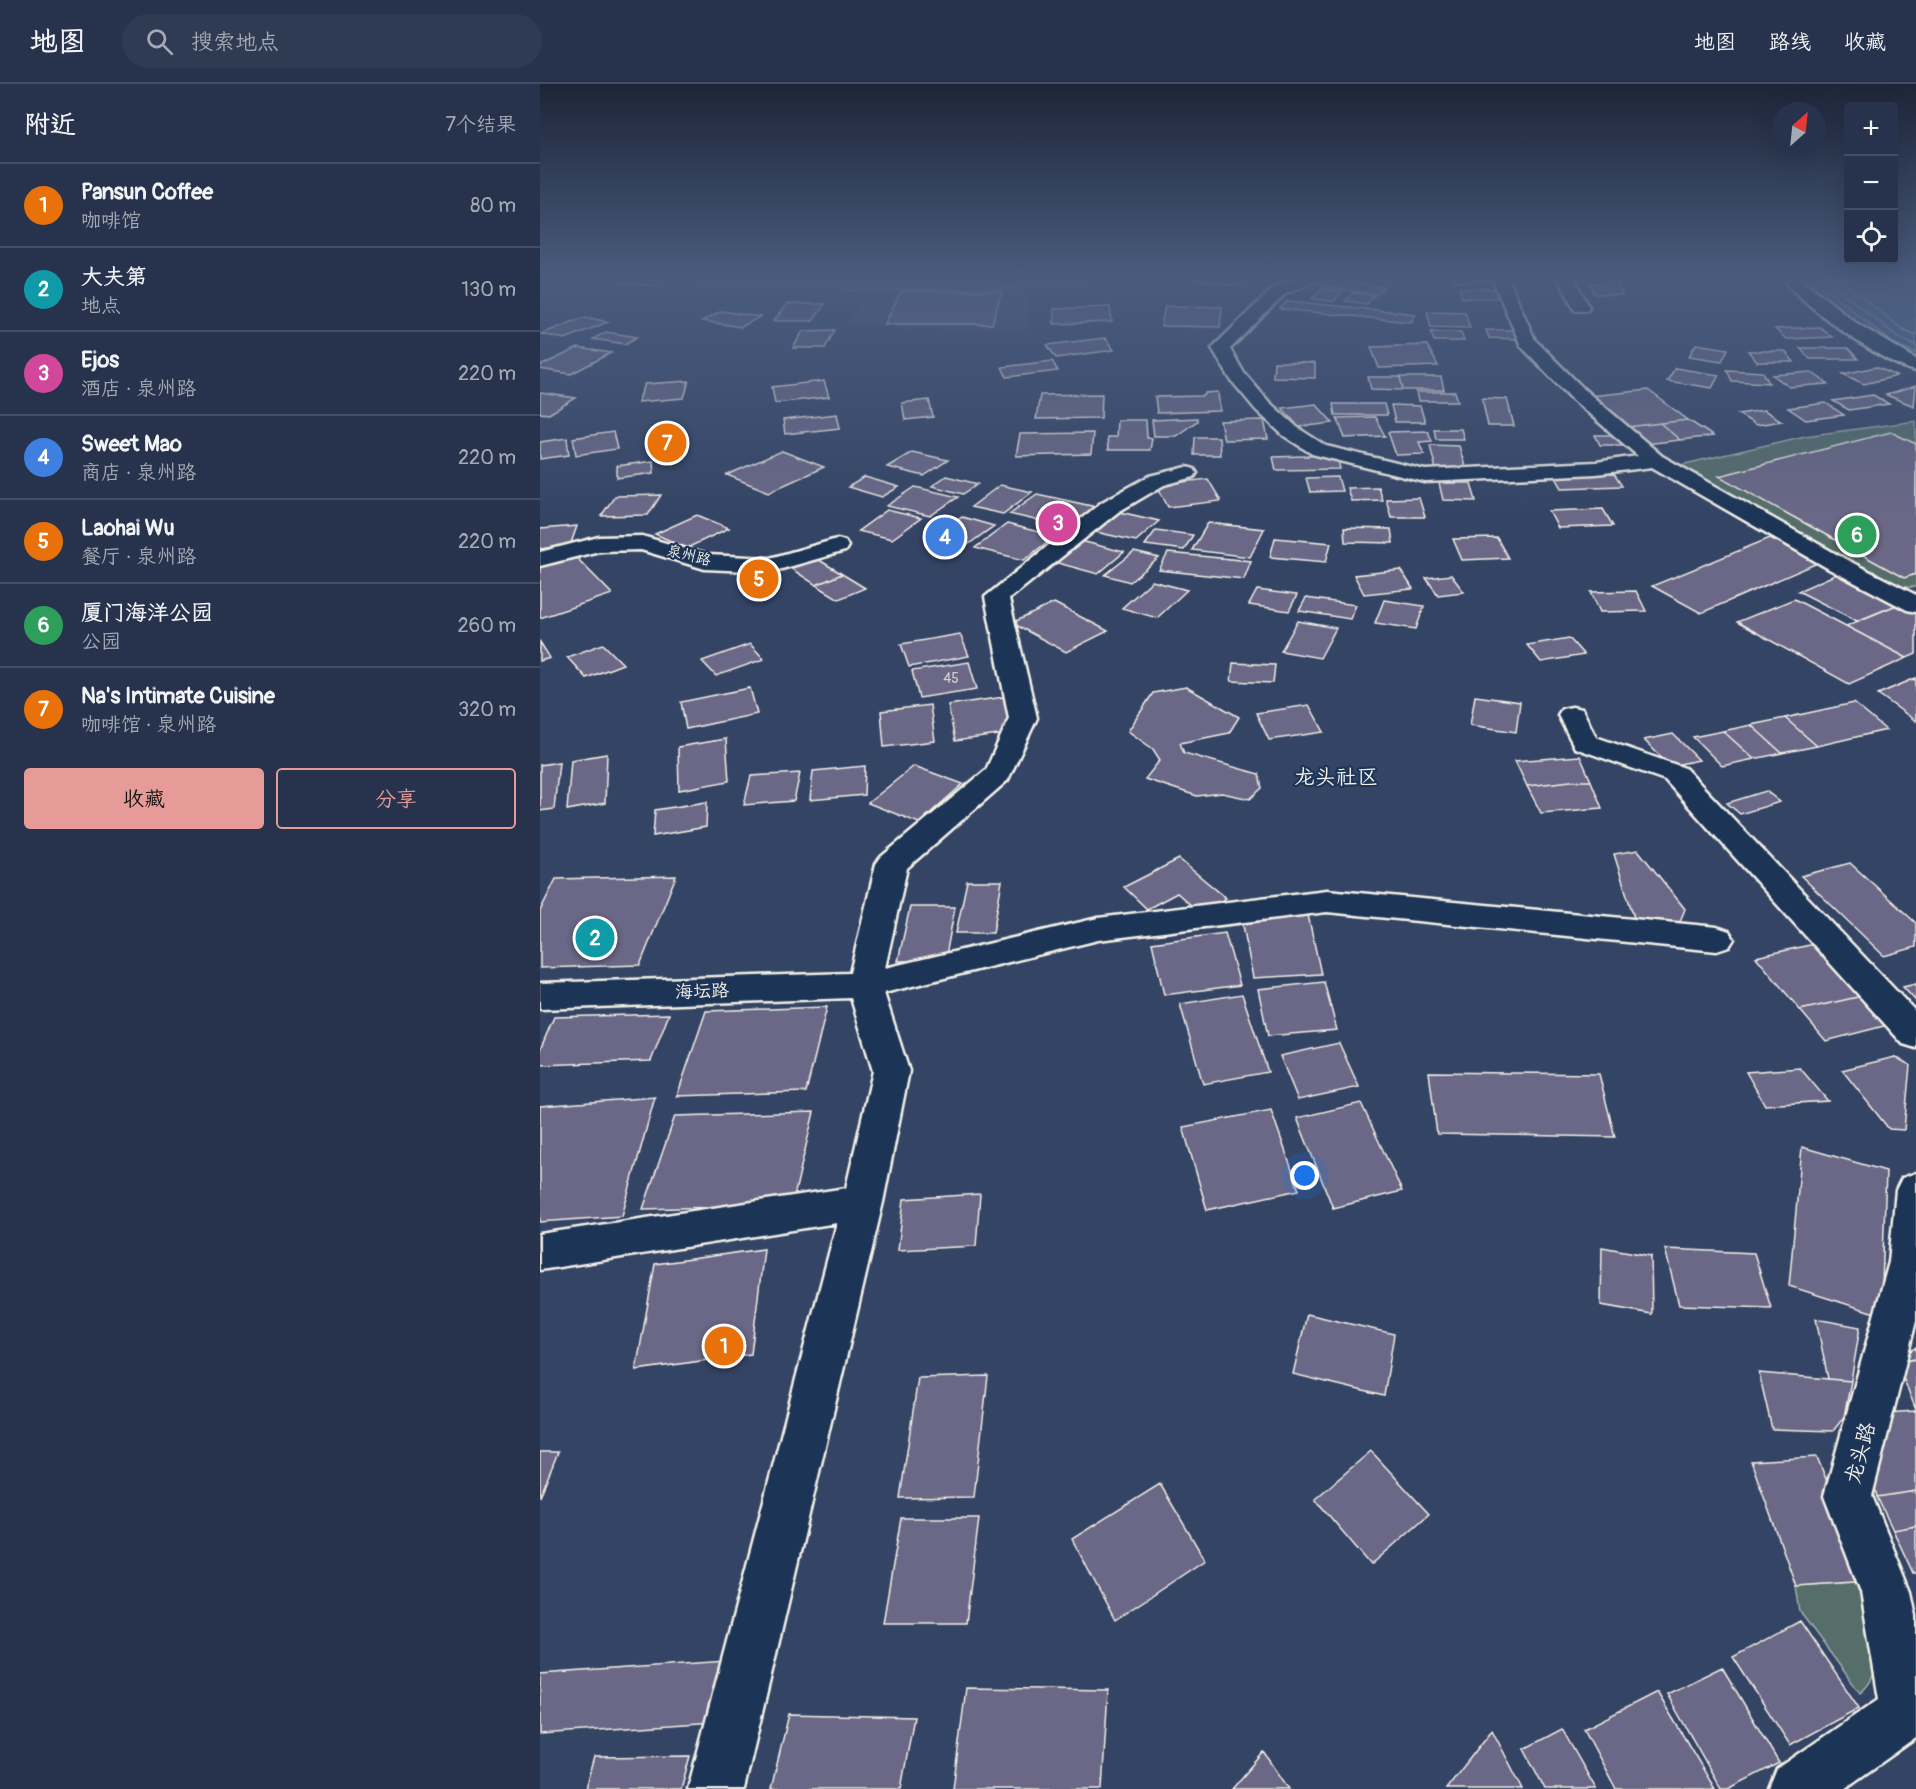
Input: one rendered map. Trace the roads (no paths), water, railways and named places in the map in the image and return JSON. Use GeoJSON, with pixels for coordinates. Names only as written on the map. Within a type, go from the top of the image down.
{"type":"FeatureCollection","features":[{"type":"Feature","properties":{"kind":"street"},"geometry":{"type":"LineString","coordinates":[[1225,358],[1269,412],[1303,442],[1319,450],[1425,476],[1596,468],[1655,460]]}},
{"type":"Feature","properties":{"kind":"street"},"geometry":{"type":"LineString","coordinates":[[1542,358],[1578,394],[1655,460],[1837,564],[1916,605]]}},
{"type":"Feature","properties":{"kind":"street"},"geometry":{"type":"LineString","coordinates":[[1898,358],[1916,366]]}},
{"type":"Feature","properties":{"kind":"street"},"geometry":{"type":"LineString","coordinates":[[716,1789],[863,1202],[891,1071],[864,985],[892,864],[998,774],[1023,718],[997,597],[1110,507],[1157,480],[1188,472]]}},
{"type":"Feature","properties":{"kind":"street","name":"泉州路"},"geometry":{"type":"LineString","coordinates":[[540,559],[599,544],[642,543],[705,562],[771,565],[837,546]]}},
{"type":"Feature","properties":{"kind":"street"},"geometry":{"type":"LineString","coordinates":[[1572,715],[1585,742],[1675,774],[1916,1035]]}},
{"type":"Feature","properties":{"kind":"street","name":"海坛路"},"geometry":{"type":"LineString","coordinates":[[540,996],[864,985],[1098,930],[1327,901],[1717,939]]}},
{"type":"Feature","properties":{"kind":"street","name":"龙头路"},"geometry":{"type":"LineString","coordinates":[[1912,1711],[1886,1592],[1848,1496],[1910,1262],[1916,1190]]}},
{"type":"Feature","properties":{"kind":"street"},"geometry":{"type":"LineString","coordinates":[[540,1252],[863,1202]]}},
{"type":"Feature","properties":{"kind":"street"},"geometry":{"type":"LineString","coordinates":[[1797,1789],[1912,1711]]}},
{"type":"Feature","properties":{"kind":"place","name":"Na's Intimate Cuisine"},"geometry":{"type":"Point","coordinates":[667,443]}},
{"type":"Feature","properties":{"kind":"place","name":"Ejos"},"geometry":{"type":"Point","coordinates":[1058,523]}},
{"type":"Feature","properties":{"kind":"place","name":"厦门海洋公园"},"geometry":{"type":"Point","coordinates":[1857,535]}},
{"type":"Feature","properties":{"kind":"place","name":"Sweet Mao"},"geometry":{"type":"Point","coordinates":[945,537]}},
{"type":"Feature","properties":{"kind":"place","name":"Laohai Wu"},"geometry":{"type":"Point","coordinates":[759,579]}},
{"type":"Feature","properties":{"kind":"place","name":"大夫第"},"geometry":{"type":"Point","coordinates":[595,938]}},
{"type":"Feature","properties":{"kind":"place","name":"Pansun Coffee"},"geometry":{"type":"Point","coordinates":[724,1346]}},
{"type":"Feature","properties":{"kind":"district","name":"龙头社区"},"geometry":{"type":"Point","coordinates":[1336,777]}}]}
